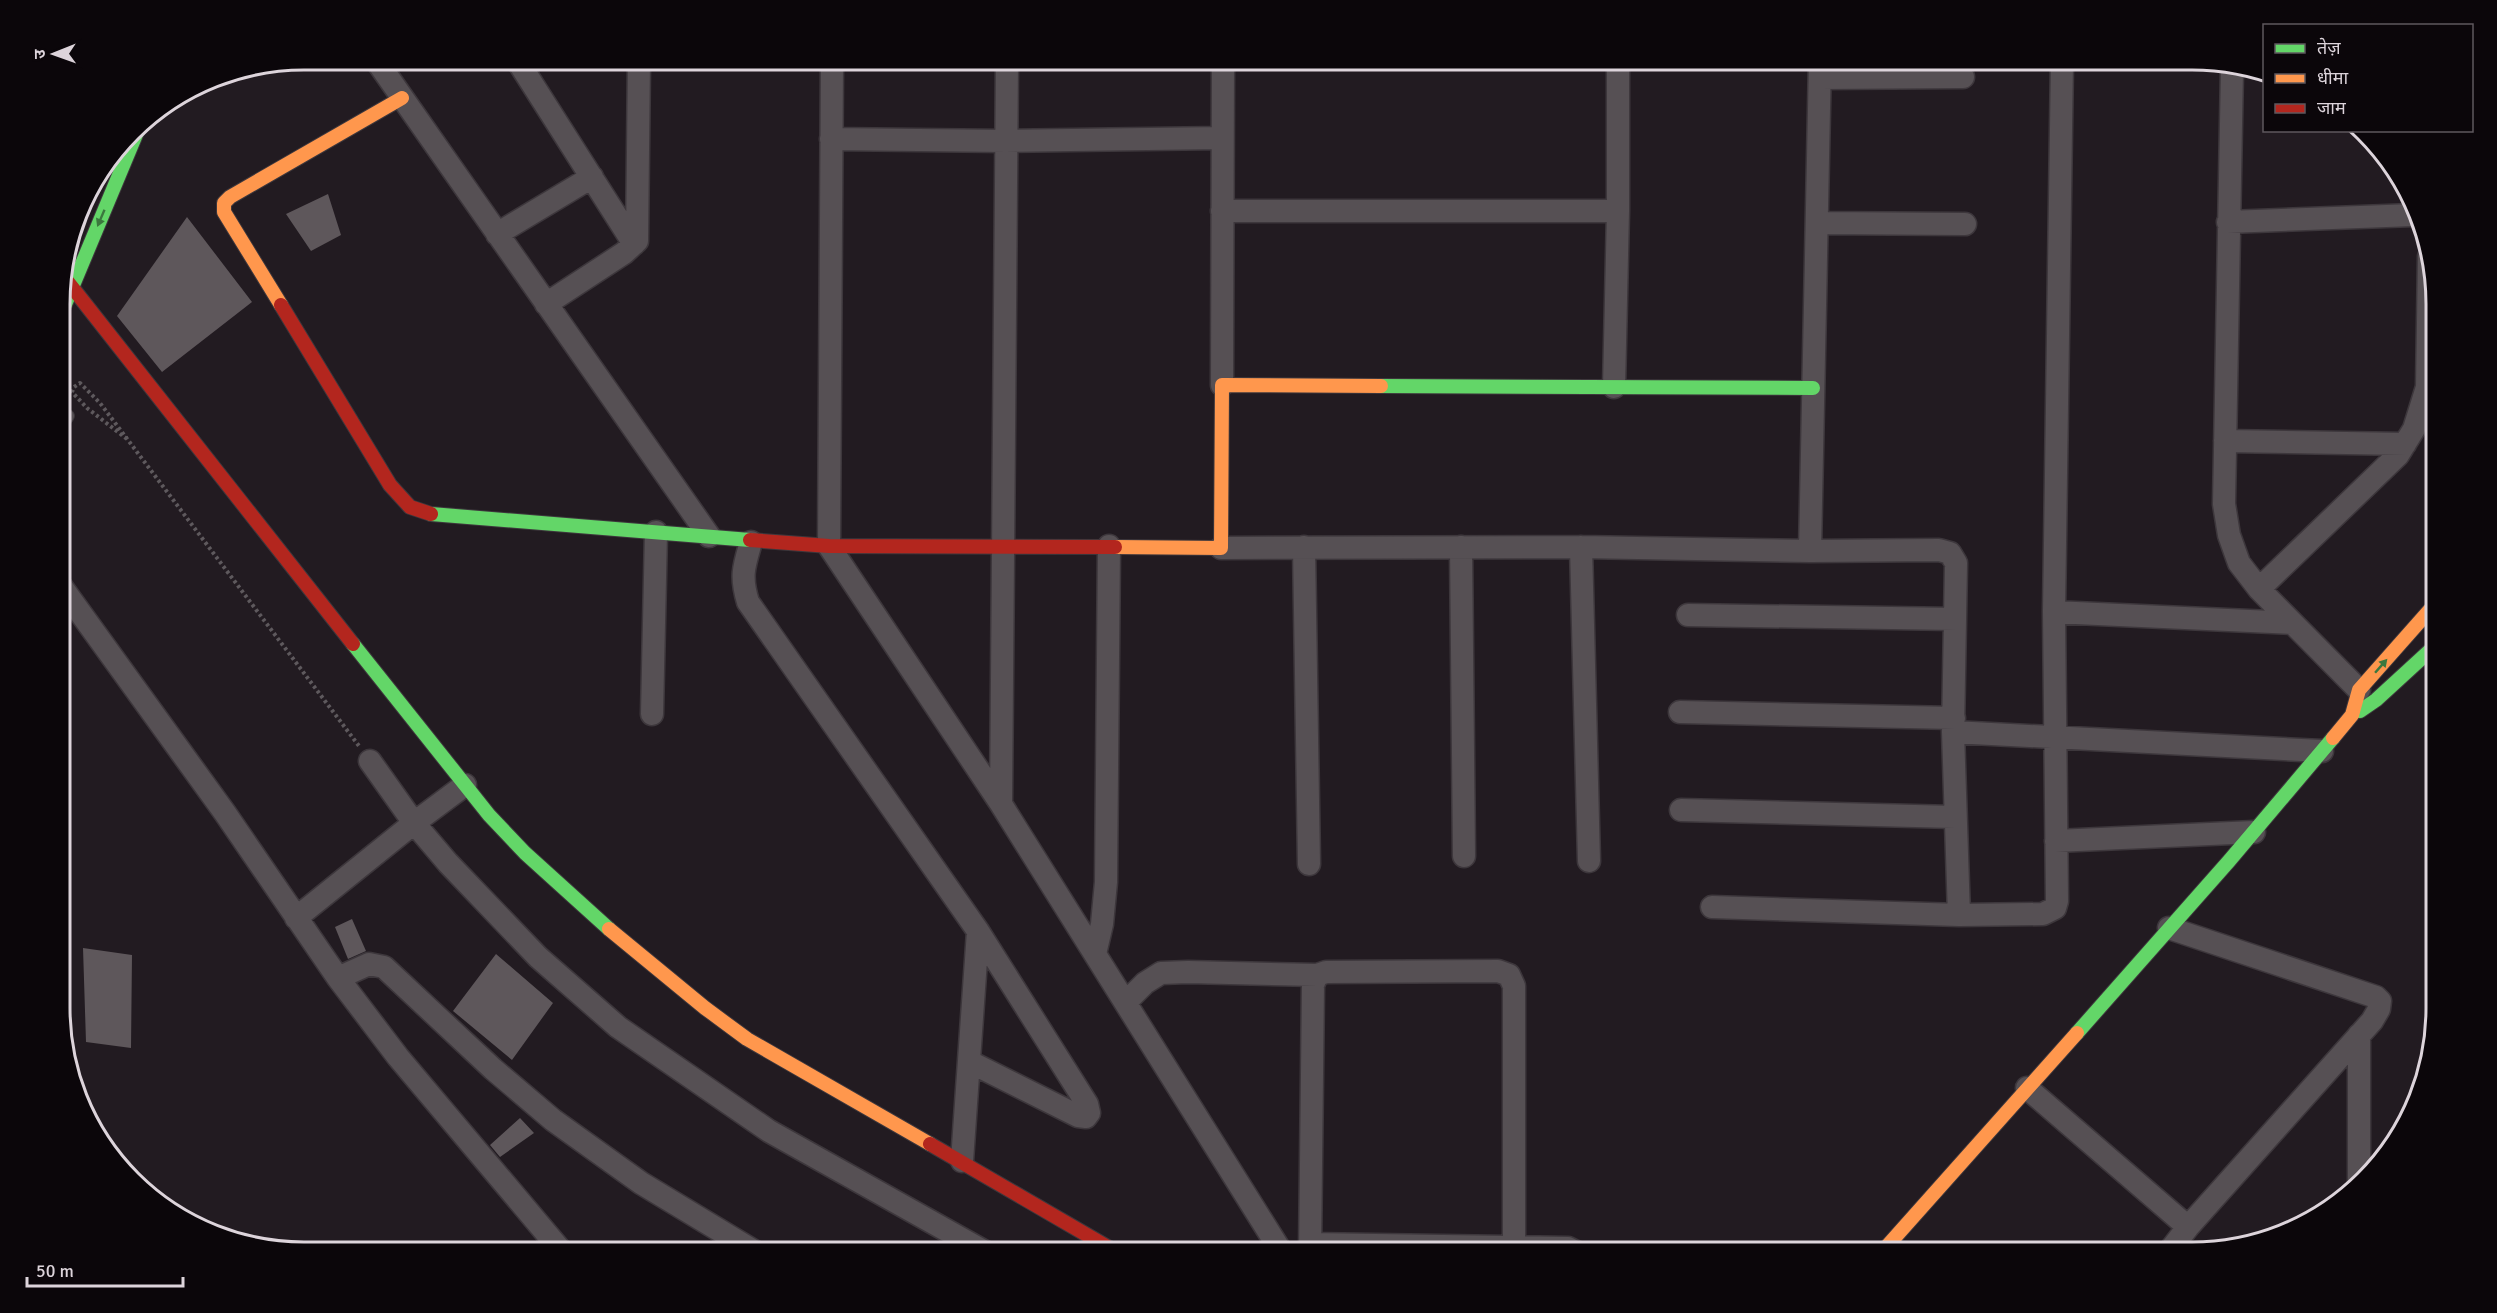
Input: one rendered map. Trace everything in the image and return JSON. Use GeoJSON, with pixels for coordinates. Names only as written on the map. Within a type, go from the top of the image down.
{"type":"FeatureCollection","features":[{"type":"Feature","properties":{"kind":"street"},"geometry":{"type":"LineString","coordinates":[[383,70],[709,536]]}},
{"type":"Feature","properties":{"kind":"street"},"geometry":{"type":"LineString","coordinates":[[523,70],[634,244]]}},
{"type":"Feature","properties":{"kind":"street"},"geometry":{"type":"LineString","coordinates":[[546,304],[624,254],[634,244],[638,233],[639,70]]}},
{"type":"Feature","properties":{"kind":"street"},"geometry":{"type":"LineString","coordinates":[[832,70],[829,546],[1001,804],[1275,1242]]}},
{"type":"Feature","properties":{"kind":"street"},"geometry":{"type":"LineString","coordinates":[[1001,804],[1001,547],[1007,70]]}},
{"type":"Feature","properties":{"kind":"street"},"geometry":{"type":"LineString","coordinates":[[1221,548],[1223,70]]}},
{"type":"Feature","properties":{"kind":"street"},"geometry":{"type":"LineString","coordinates":[[1614,387],[1618,70]]}},
{"type":"Feature","properties":{"kind":"street"},"geometry":{"type":"LineString","coordinates":[[1810,551],[1820,70]]}},
{"type":"Feature","properties":{"kind":"street"},"geometry":{"type":"LineString","coordinates":[[1838,70],[1963,77]]}},
{"type":"Feature","properties":{"kind":"street"},"geometry":{"type":"LineString","coordinates":[[1712,907],[1959,915],[2043,914],[2055,908],[2057,901],[2054,612],[2062,70]]}},
{"type":"Feature","properties":{"kind":"street"},"geometry":{"type":"LineString","coordinates":[[2232,74],[2224,504],[2229,535],[2239,563],[2259,589],[2359,690]]}},
{"type":"Feature","properties":{"kind":"street"},"geometry":{"type":"LineString","coordinates":[[402,98],[230,197],[224,203],[224,212],[390,485],[410,507],[429,514],[709,536],[751,542],[829,546],[1939,550],[1950,553],[1956,563],[1953,725],[1954,817],[1959,915]]}},
{"type":"Feature","properties":{"kind":"street"},"geometry":{"type":"LineString","coordinates":[[831,139],[1006,141],[1222,138]]}},
{"type":"Feature","properties":{"kind":"street"},"geometry":{"type":"LineString","coordinates":[[74,270],[128,151]]}},
{"type":"Feature","properties":{"kind":"street"},"geometry":{"type":"LineString","coordinates":[[498,234],[592,177]]}},
{"type":"Feature","properties":{"kind":"street"},"geometry":{"type":"LineString","coordinates":[[1222,211],[1618,211]]}},
{"type":"Feature","properties":{"kind":"street"},"geometry":{"type":"LineString","coordinates":[[2228,222],[2409,215]]}},
{"type":"Feature","properties":{"kind":"street"},"geometry":{"type":"LineString","coordinates":[[1817,223],[1965,224]]}},
{"type":"Feature","properties":{"kind":"street"},"geometry":{"type":"LineString","coordinates":[[71,287],[449,797],[525,853],[594,916],[705,1008],[747,1039],[1099,1242]]}},
{"type":"Feature","properties":{"kind":"street"},"geometry":{"type":"LineString","coordinates":[[1222,385],[1813,388]]}},
{"type":"Feature","properties":{"kind":"street"},"geometry":{"type":"LineString","coordinates":[[2259,589],[2398,455],[2426,418]]}},
{"type":"Feature","properties":{"kind":"street"},"geometry":{"type":"LineString","coordinates":[[2225,441],[2405,444]]}},
{"type":"Feature","properties":{"kind":"street"},"geometry":{"type":"LineString","coordinates":[[652,714],[656,532]]}},
{"type":"Feature","properties":{"kind":"street"},"geometry":{"type":"LineString","coordinates":[[751,542],[742,570],[743,586],[748,602],[978,931],[1087,1104],[1089,1113],[1086,1117],[1078,1116],[970,1062]]}},
{"type":"Feature","properties":{"kind":"street"},"geometry":{"type":"LineString","coordinates":[[1095,954],[1102,924],[1106,882],[1109,546]]}},
{"type":"Feature","properties":{"kind":"street"},"geometry":{"type":"LineString","coordinates":[[1304,547],[1309,864]]}},
{"type":"Feature","properties":{"kind":"street"},"geometry":{"type":"LineString","coordinates":[[1461,547],[1464,856]]}},
{"type":"Feature","properties":{"kind":"street"},"geometry":{"type":"LineString","coordinates":[[1581,547],[1589,861]]}},
{"type":"Feature","properties":{"kind":"street"},"geometry":{"type":"LineString","coordinates":[[70,598],[225,813],[338,978],[399,1058],[554,1242]]}},
{"type":"Feature","properties":{"kind":"street"},"geometry":{"type":"LineString","coordinates":[[2054,612],[2292,622]]}},
{"type":"Feature","properties":{"kind":"street"},"geometry":{"type":"LineString","coordinates":[[2352,715],[2359,690],[2426,614]]}},
{"type":"Feature","properties":{"kind":"street"},"geometry":{"type":"LineString","coordinates":[[1688,615],[1955,619]]}},
{"type":"Feature","properties":{"kind":"street"},"geometry":{"type":"LineString","coordinates":[[1891,1242],[2254,832],[2352,715],[2376,700],[2426,654]]}},
{"type":"Feature","properties":{"kind":"street"},"geometry":{"type":"LineString","coordinates":[[1680,712],[1953,725],[2054,738],[2322,751]]}},
{"type":"Feature","properties":{"kind":"street"},"geometry":{"type":"LineString","coordinates":[[370,761],[414,823],[448,863],[538,957],[618,1027],[769,1131],[967,1242]]}},
{"type":"Feature","properties":{"kind":"street"},"geometry":{"type":"LineString","coordinates":[[297,918],[449,797]]}},
{"type":"Feature","properties":{"kind":"street"},"geometry":{"type":"LineString","coordinates":[[1682,810],[1954,817]]}},
{"type":"Feature","properties":{"kind":"street"},"geometry":{"type":"LineString","coordinates":[[2056,841],[2254,832]]}},
{"type":"Feature","properties":{"kind":"street"},"geometry":{"type":"LineString","coordinates":[[2169,928],[2376,997],[2380,1001],[2376,1015],[2177,1242]]}},
{"type":"Feature","properties":{"kind":"street"},"geometry":{"type":"LineString","coordinates":[[962,1161],[978,931]]}},
{"type":"Feature","properties":{"kind":"street"},"geometry":{"type":"LineString","coordinates":[[338,978],[369,964],[384,967],[493,1069],[553,1120],[641,1183],[740,1242]]}},
{"type":"Feature","properties":{"kind":"street"},"geometry":{"type":"LineString","coordinates":[[1125,1002],[1145,983],[1161,974],[1188,972],[1317,975],[1326,972],[1498,971],[1509,975],[1514,986],[1514,1242]]}},
{"type":"Feature","properties":{"kind":"street"},"geometry":{"type":"LineString","coordinates":[[1310,1242],[1313,985],[1317,975]]}},
{"type":"Feature","properties":{"kind":"street"},"geometry":{"type":"LineString","coordinates":[[2359,1035],[2359,1173]]}},
{"type":"Feature","properties":{"kind":"street"},"geometry":{"type":"LineString","coordinates":[[2027,1088],[2188,1227]]}},
{"type":"Feature","properties":{"kind":"path"},"geometry":{"type":"LineString","coordinates":[[127,439],[79,401],[72,392],[74,387],[80,383],[86,387],[127,439],[370,761]]}},
{"type":"Feature","properties":{"kind":"building"},"geometry":{"type":"Polygon","coordinates":[[[328,194],[341,235],[311,251],[286,214],[328,194]]]}},
{"type":"Feature","properties":{"kind":"building"},"geometry":{"type":"Polygon","coordinates":[[[187,217],[252,302],[162,372],[117,316],[187,217]]]}},
{"type":"Feature","properties":{"kind":"building"},"geometry":{"type":"Polygon","coordinates":[[[352,919],[366,951],[348,959],[335,927],[352,919]]]}},
{"type":"Feature","properties":{"kind":"building"},"geometry":{"type":"Polygon","coordinates":[[[83,948],[132,955],[131,1048],[86,1042],[83,948]]]}},
{"type":"Feature","properties":{"kind":"building"},"geometry":{"type":"Polygon","coordinates":[[[496,954],[553,1003],[512,1060],[453,1011],[496,954]]]}},
{"type":"Feature","properties":{"kind":"building"},"geometry":{"type":"Polygon","coordinates":[[[520,1118],[534,1133],[500,1157],[490,1145],[520,1118]]]}},
{"type":"Feature","properties":{"kind":"traffic: fast"},"geometry":{"type":"LineString","coordinates":[[71,290],[130,149]]}},
{"type":"Feature","properties":{"kind":"traffic: fast"},"geometry":{"type":"LineString","coordinates":[[1381,386],[1813,388]]}},
{"type":"Feature","properties":{"kind":"traffic: fast"},"geometry":{"type":"LineString","coordinates":[[431,514],[750,540]]}},
{"type":"Feature","properties":{"kind":"traffic: fast"},"geometry":{"type":"LineString","coordinates":[[353,644],[489,815],[525,853],[609,929]]}},
{"type":"Feature","properties":{"kind":"traffic: fast"},"geometry":{"type":"LineString","coordinates":[[2360,711],[2376,700],[2426,654]]}},
{"type":"Feature","properties":{"kind":"traffic: fast"},"geometry":{"type":"LineString","coordinates":[[2077,1033],[2229,861],[2333,738]]}},
{"type":"Feature","properties":{"kind":"traffic: slow"},"geometry":{"type":"LineString","coordinates":[[281,305],[224,212],[224,203],[230,197],[402,98]]}},
{"type":"Feature","properties":{"kind":"traffic: slow"},"geometry":{"type":"LineString","coordinates":[[1115,547],[1221,548],[1222,385],[1381,386]]}},
{"type":"Feature","properties":{"kind":"traffic: slow"},"geometry":{"type":"LineString","coordinates":[[2333,738],[2352,715],[2359,690],[2426,614]]}},
{"type":"Feature","properties":{"kind":"traffic: slow"},"geometry":{"type":"LineString","coordinates":[[609,929],[705,1008],[747,1039],[930,1144]]}},
{"type":"Feature","properties":{"kind":"traffic: slow"},"geometry":{"type":"LineString","coordinates":[[1891,1242],[2077,1033]]}},
{"type":"Feature","properties":{"kind":"traffic: jam"},"geometry":{"type":"LineString","coordinates":[[71,286],[353,644]]}},
{"type":"Feature","properties":{"kind":"traffic: jam"},"geometry":{"type":"LineString","coordinates":[[281,305],[390,485],[410,507],[431,514]]}},
{"type":"Feature","properties":{"kind":"traffic: jam"},"geometry":{"type":"LineString","coordinates":[[750,540],[829,546],[1115,547]]}},
{"type":"Feature","properties":{"kind":"traffic: jam"},"geometry":{"type":"LineString","coordinates":[[930,1144],[1099,1242]]}}]}
